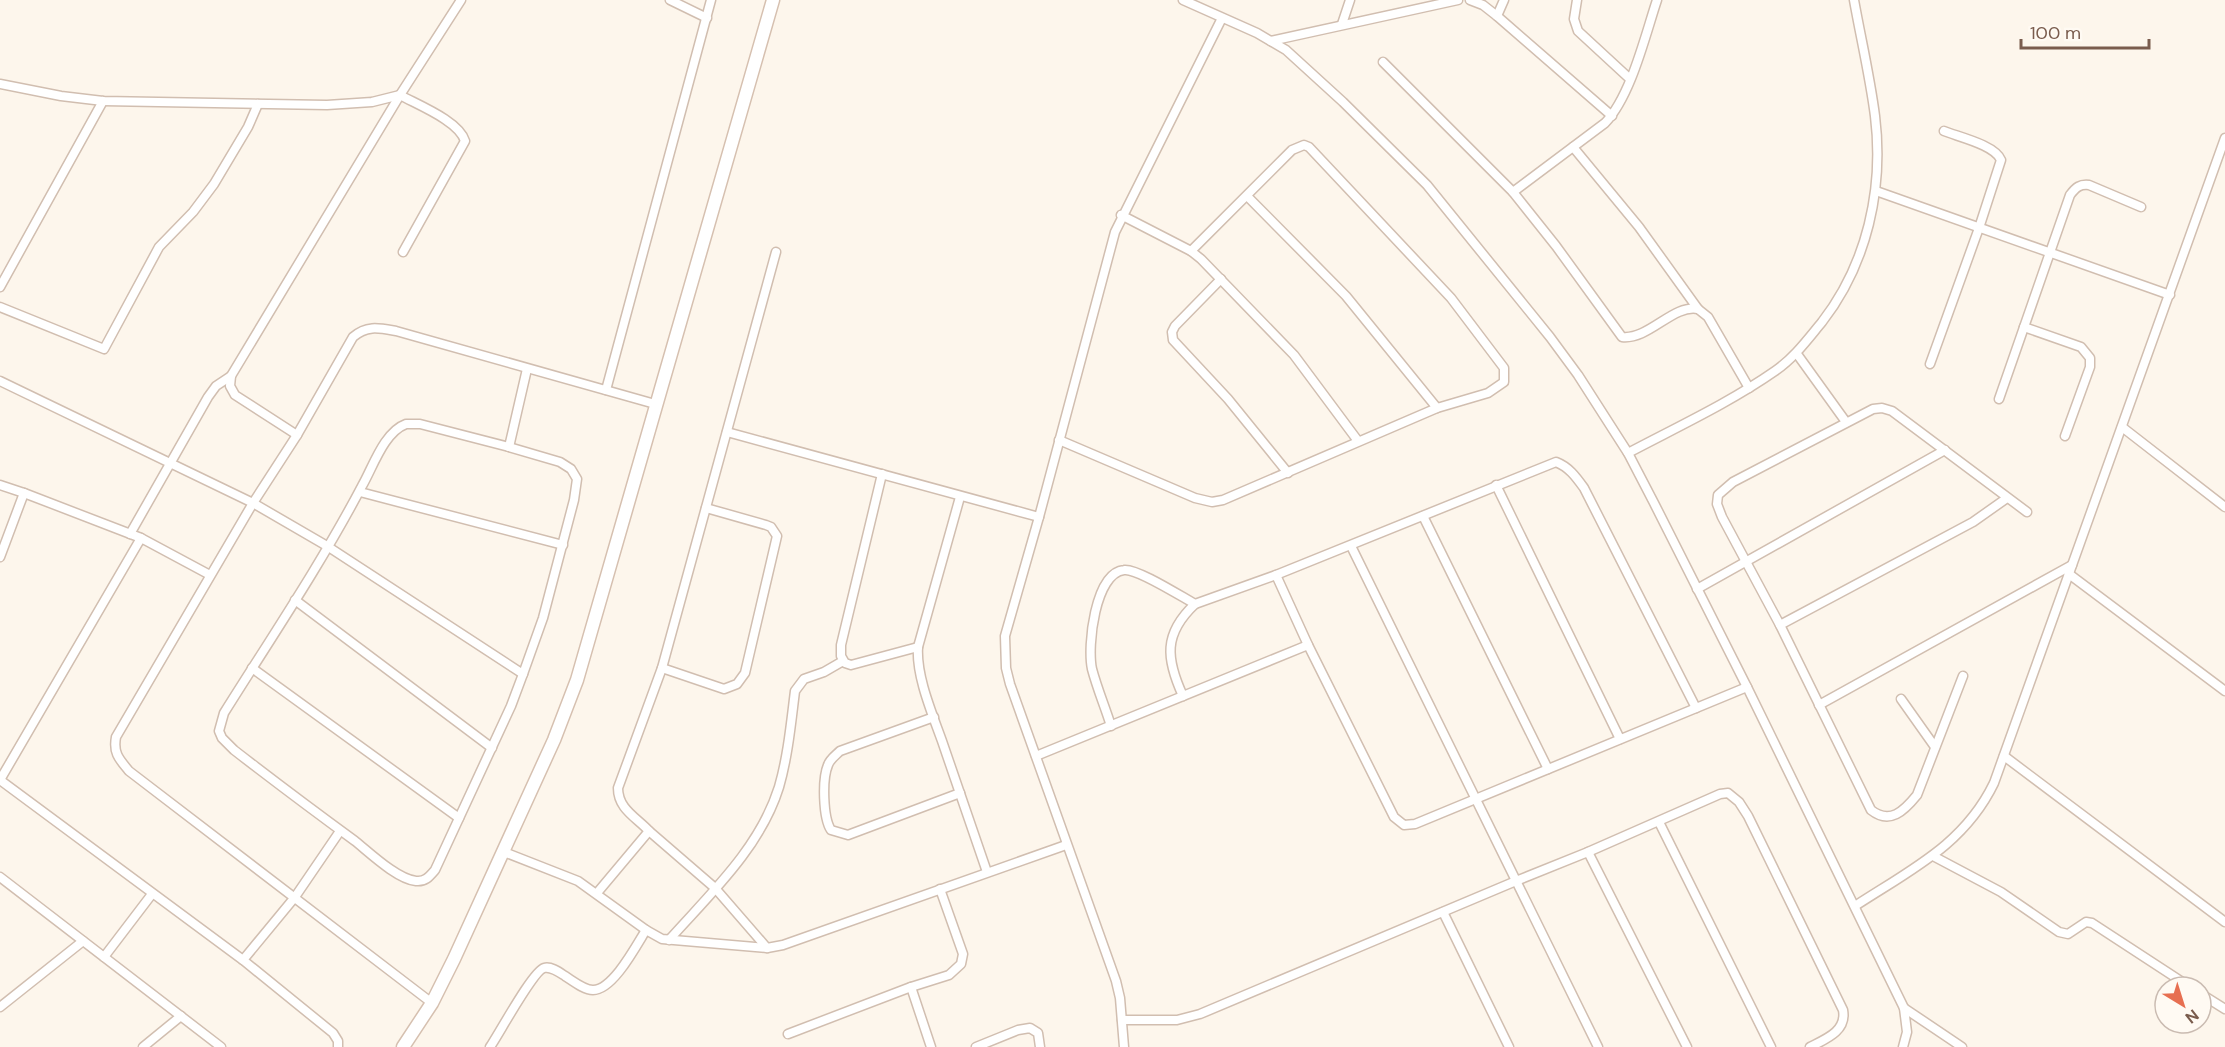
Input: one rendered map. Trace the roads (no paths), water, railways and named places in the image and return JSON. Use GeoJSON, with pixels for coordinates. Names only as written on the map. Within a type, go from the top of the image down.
{"type":"FeatureCollection","features":[{"type":"Feature","properties":{"kind":"street"},"geometry":{"type":"LineString","coordinates":[[297,435],[235,395],[230,386],[231,376],[400,94],[460,0]]}},
{"type":"Feature","properties":{"kind":"street"},"geometry":{"type":"LineString","coordinates":[[670,0],[707,18]]}},
{"type":"Feature","properties":{"kind":"street"},"geometry":{"type":"LineString","coordinates":[[606,390],[711,0]]}},
{"type":"Feature","properties":{"kind":"street"},"geometry":{"type":"LineString","coordinates":[[403,1047],[432,1003],[504,852],[554,740],[583,660],[773,0]]}},
{"type":"Feature","properties":{"kind":"street"},"geometry":{"type":"LineString","coordinates":[[1183,0],[1286,50],[1343,102],[1427,184],[1578,375],[1628,453],[1855,906],[1904,1008],[1907,1032],[1903,1047]]}},
{"type":"Feature","properties":{"kind":"street"},"geometry":{"type":"LineString","coordinates":[[1342,24],[1350,0]]}},
{"type":"Feature","properties":{"kind":"street"},"geometry":{"type":"LineString","coordinates":[[1271,41],[1458,0]]}},
{"type":"Feature","properties":{"kind":"street"},"geometry":{"type":"LineString","coordinates":[[1470,0],[1483,5],[1497,16],[1612,116]]}},
{"type":"Feature","properties":{"kind":"street"},"geometry":{"type":"LineString","coordinates":[[1497,16],[1504,0]]}},
{"type":"Feature","properties":{"kind":"street"},"geometry":{"type":"LineString","coordinates":[[1577,0],[1574,19],[1578,31],[1630,79]]}},
{"type":"Feature","properties":{"kind":"street"},"geometry":{"type":"LineString","coordinates":[[1513,192],[1612,116],[1630,79],[1657,0]]}},
{"type":"Feature","properties":{"kind":"street"},"geometry":{"type":"LineString","coordinates":[[1628,453],[1776,371],[1797,354],[1834,306],[1851,276],[1864,245],[1876,191],[1875,117],[1854,0]]}},
{"type":"Feature","properties":{"kind":"street"},"geometry":{"type":"LineString","coordinates":[[1124,1047],[1116,981],[1010,684],[1006,668],[1005,636],[1039,517],[1114,232],[1222,18]]}},
{"type":"Feature","properties":{"kind":"street"},"geometry":{"type":"LineString","coordinates":[[1383,62],[1513,192],[1556,246],[1622,337],[1634,337],[1685,310],[1698,309]]}},
{"type":"Feature","properties":{"kind":"street"},"geometry":{"type":"LineString","coordinates":[[0,84],[61,96],[103,101],[355,104],[384,100],[400,94]]}},
{"type":"Feature","properties":{"kind":"street"},"geometry":{"type":"LineString","coordinates":[[400,94],[452,124],[462,132],[465,141],[403,252]]}},
{"type":"Feature","properties":{"kind":"street"},"geometry":{"type":"LineString","coordinates":[[0,287],[103,101]]}},
{"type":"Feature","properties":{"kind":"street"},"geometry":{"type":"LineString","coordinates":[[0,307],[104,349],[159,247],[193,212],[214,184],[249,127],[258,104]]}},
{"type":"Feature","properties":{"kind":"street"},"geometry":{"type":"LineString","coordinates":[[1930,364],[2001,160],[1999,155],[1990,149],[1944,132]]}},
{"type":"Feature","properties":{"kind":"street"},"geometry":{"type":"LineString","coordinates":[[1855,906],[1933,856],[1954,839],[1984,804],[2004,756],[2225,138]]}},
{"type":"Feature","properties":{"kind":"street"},"geometry":{"type":"LineString","coordinates":[[1059,440],[1205,501],[1223,500],[1437,408],[1488,393],[1504,382],[1503,368],[1451,298],[1309,147],[1304,145],[1292,150],[1191,251]]}},
{"type":"Feature","properties":{"kind":"street"},"geometry":{"type":"LineString","coordinates":[[1573,147],[1639,227],[1698,309],[1708,317],[1749,388]]}},
{"type":"Feature","properties":{"kind":"street"},"geometry":{"type":"LineString","coordinates":[[1999,399],[2070,195],[2075,188],[2082,184],[2090,185],[2141,207]]}},
{"type":"Feature","properties":{"kind":"street"},"geometry":{"type":"LineString","coordinates":[[1876,191],[2170,295]]}},
{"type":"Feature","properties":{"kind":"street"},"geometry":{"type":"LineString","coordinates":[[1247,196],[1346,296],[1437,408]]}},
{"type":"Feature","properties":{"kind":"street"},"geometry":{"type":"LineString","coordinates":[[1121,215],[1191,251],[1221,279],[1294,355],[1358,441]]}},
{"type":"Feature","properties":{"kind":"street"},"geometry":{"type":"LineString","coordinates":[[767,948],[715,888],[623,807],[618,797],[618,788],[662,668],[776,252]]}},
{"type":"Feature","properties":{"kind":"street"},"geometry":{"type":"LineString","coordinates":[[1221,279],[1175,326],[1172,332],[1173,340],[1228,399],[1288,472]]}},
{"type":"Feature","properties":{"kind":"street"},"geometry":{"type":"LineString","coordinates":[[2024,327],[2081,347],[2090,358],[2090,367],[2065,436]]}},
{"type":"Feature","properties":{"kind":"street"},"geometry":{"type":"LineString","coordinates":[[432,1003],[129,771],[120,761],[114,748],[120,730],[253,502],[297,435],[353,337],[368,328],[396,331],[655,404]]}},
{"type":"Feature","properties":{"kind":"street"},"geometry":{"type":"LineString","coordinates":[[1797,354],[1846,422]]}},
{"type":"Feature","properties":{"kind":"street"},"geometry":{"type":"LineString","coordinates":[[509,447],[527,369]]}},
{"type":"Feature","properties":{"kind":"street"},"geometry":{"type":"LineString","coordinates":[[130,534],[216,386],[231,376]]}},
{"type":"Feature","properties":{"kind":"street"},"geometry":{"type":"LineString","coordinates":[[0,381],[253,502],[327,546],[523,674]]}},
{"type":"Feature","properties":{"kind":"street"},"geometry":{"type":"LineString","coordinates":[[1963,676],[1917,795],[1899,812],[1889,818],[1881,818],[1871,810],[1747,560],[1722,517],[1717,504],[1718,495],[1733,482],[1846,422],[1873,409],[1882,408],[1892,411],[2027,512]]}},
{"type":"Feature","properties":{"kind":"street"},"geometry":{"type":"LineString","coordinates":[[406,424],[420,424],[509,447],[560,462],[575,473],[577,479],[575,495],[543,618],[523,674],[492,748],[435,870],[423,881],[412,880],[392,869],[234,750],[220,735],[219,727],[224,713],[360,492],[386,442],[400,427],[406,424]]}},
{"type":"Feature","properties":{"kind":"street"},"geometry":{"type":"LineString","coordinates":[[2122,427],[2225,507]]}},
{"type":"Feature","properties":{"kind":"street"},"geometry":{"type":"LineString","coordinates":[[727,432],[1039,517]]}},
{"type":"Feature","properties":{"kind":"street"},"geometry":{"type":"LineString","coordinates":[[1697,590],[1945,450]]}},
{"type":"Feature","properties":{"kind":"street"},"geometry":{"type":"LineString","coordinates":[[1183,696],[1170,660],[1171,640],[1177,626],[1195,604],[1351,546],[1556,462],[1564,465],[1574,474],[1584,488],[1695,708]]}},
{"type":"Feature","properties":{"kind":"street"},"geometry":{"type":"LineString","coordinates":[[882,474],[841,656],[843,661],[851,665],[918,647]]}},
{"type":"Feature","properties":{"kind":"street"},"geometry":{"type":"LineString","coordinates":[[0,485],[141,538],[210,575]]}},
{"type":"Feature","properties":{"kind":"street"},"geometry":{"type":"LineString","coordinates":[[1496,485],[1620,739]]}},
{"type":"Feature","properties":{"kind":"street"},"geometry":{"type":"LineString","coordinates":[[360,492],[563,544]]}},
{"type":"Feature","properties":{"kind":"street"},"geometry":{"type":"LineString","coordinates":[[0,557],[24,493]]}},
{"type":"Feature","properties":{"kind":"street"},"geometry":{"type":"LineString","coordinates":[[960,497],[918,647],[919,670],[987,872]]}},
{"type":"Feature","properties":{"kind":"street"},"geometry":{"type":"LineString","coordinates":[[1780,625],[1973,522],[2007,498]]}},
{"type":"Feature","properties":{"kind":"street"},"geometry":{"type":"LineString","coordinates":[[662,668],[724,689],[737,684],[745,673],[777,536],[771,527],[763,523],[706,508]]}},
{"type":"Feature","properties":{"kind":"street"},"geometry":{"type":"LineString","coordinates":[[1423,516],[1548,770]]}},
{"type":"Feature","properties":{"kind":"street"},"geometry":{"type":"LineString","coordinates":[[141,538],[0,780],[243,960],[333,1033],[338,1041],[338,1047]]}},
{"type":"Feature","properties":{"kind":"street"},"geometry":{"type":"LineString","coordinates":[[1351,546],[1598,1047]]}},
{"type":"Feature","properties":{"kind":"street"},"geometry":{"type":"LineString","coordinates":[[1111,726],[1092,668],[1091,657],[1091,636],[1104,585],[1115,573],[1126,569],[1137,572],[1195,604]]}},
{"type":"Feature","properties":{"kind":"street"},"geometry":{"type":"LineString","coordinates":[[2071,569],[2225,691]]}},
{"type":"Feature","properties":{"kind":"street"},"geometry":{"type":"LineString","coordinates":[[1819,705],[2071,569]]}},
{"type":"Feature","properties":{"kind":"street"},"geometry":{"type":"LineString","coordinates":[[1276,575],[1308,645],[1397,821],[1404,825],[1412,825],[1747,687]]}},
{"type":"Feature","properties":{"kind":"street"},"geometry":{"type":"LineString","coordinates":[[295,600],[492,748]]}},
{"type":"Feature","properties":{"kind":"street"},"geometry":{"type":"LineString","coordinates":[[1036,756],[1308,645]]}},
{"type":"Feature","properties":{"kind":"street"},"geometry":{"type":"LineString","coordinates":[[669,940],[743,855],[770,810],[786,758],[795,691],[798,685],[804,679],[824,672],[843,661]]}},
{"type":"Feature","properties":{"kind":"street"},"geometry":{"type":"LineString","coordinates":[[252,668],[459,819]]}},
{"type":"Feature","properties":{"kind":"street"},"geometry":{"type":"LineString","coordinates":[[1901,699],[1935,747]]}},
{"type":"Feature","properties":{"kind":"street"},"geometry":{"type":"LineString","coordinates":[[933,717],[840,751],[833,757],[827,766],[825,778],[825,818],[831,830],[848,835],[960,793]]}},
{"type":"Feature","properties":{"kind":"street"},"geometry":{"type":"LineString","coordinates":[[2004,756],[2225,922]]}},
{"type":"Feature","properties":{"kind":"street"},"geometry":{"type":"LineString","coordinates":[[1122,1020],[1178,1020],[1200,1014],[1659,822],[1720,794],[1728,793],[1739,802],[1748,816],[1844,1010],[1845,1018],[1842,1025],[1832,1035],[1810,1047]]}},
{"type":"Feature","properties":{"kind":"street"},"geometry":{"type":"LineString","coordinates":[[1659,822],[1771,1047]]}},
{"type":"Feature","properties":{"kind":"street"},"geometry":{"type":"LineString","coordinates":[[243,960],[295,897],[340,831]]}},
{"type":"Feature","properties":{"kind":"street"},"geometry":{"type":"LineString","coordinates":[[597,893],[649,831]]}},
{"type":"Feature","properties":{"kind":"street"},"geometry":{"type":"LineString","coordinates":[[504,852],[569,878],[597,893],[646,930],[669,940],[767,948],[783,945],[1066,845]]}},
{"type":"Feature","properties":{"kind":"street"},"geometry":{"type":"LineString","coordinates":[[1588,852],[1687,1047]]}},
{"type":"Feature","properties":{"kind":"street"},"geometry":{"type":"LineString","coordinates":[[1933,856],[2001,892],[2059,932],[2068,934],[2086,922],[2092,923],[2172,975]]}},
{"type":"Feature","properties":{"kind":"street"},"geometry":{"type":"LineString","coordinates":[[0,877],[221,1047]]}},
{"type":"Feature","properties":{"kind":"street"},"geometry":{"type":"LineString","coordinates":[[788,1034],[911,987],[949,975],[958,968],[963,954],[940,889]]}},
{"type":"Feature","properties":{"kind":"street"},"geometry":{"type":"LineString","coordinates":[[104,957],[152,894]]}},
{"type":"Feature","properties":{"kind":"street"},"geometry":{"type":"LineString","coordinates":[[1443,912],[1509,1047]]}},
{"type":"Feature","properties":{"kind":"street"},"geometry":{"type":"LineString","coordinates":[[490,1047],[532,979],[541,969],[557,970],[590,990],[601,988],[612,980],[646,930]]}},
{"type":"Feature","properties":{"kind":"street"},"geometry":{"type":"LineString","coordinates":[[0,1007],[83,941]]}},
{"type":"Feature","properties":{"kind":"street"},"geometry":{"type":"LineString","coordinates":[[911,987],[931,1047]]}},
{"type":"Feature","properties":{"kind":"street"},"geometry":{"type":"LineString","coordinates":[[1904,1008],[1962,1047]]}},
{"type":"Feature","properties":{"kind":"street"},"geometry":{"type":"LineString","coordinates":[[143,1047],[181,1016]]}},
{"type":"Feature","properties":{"kind":"street"},"geometry":{"type":"LineString","coordinates":[[976,1047],[1018,1030],[1030,1028],[1038,1033],[1040,1047]]}}]}
